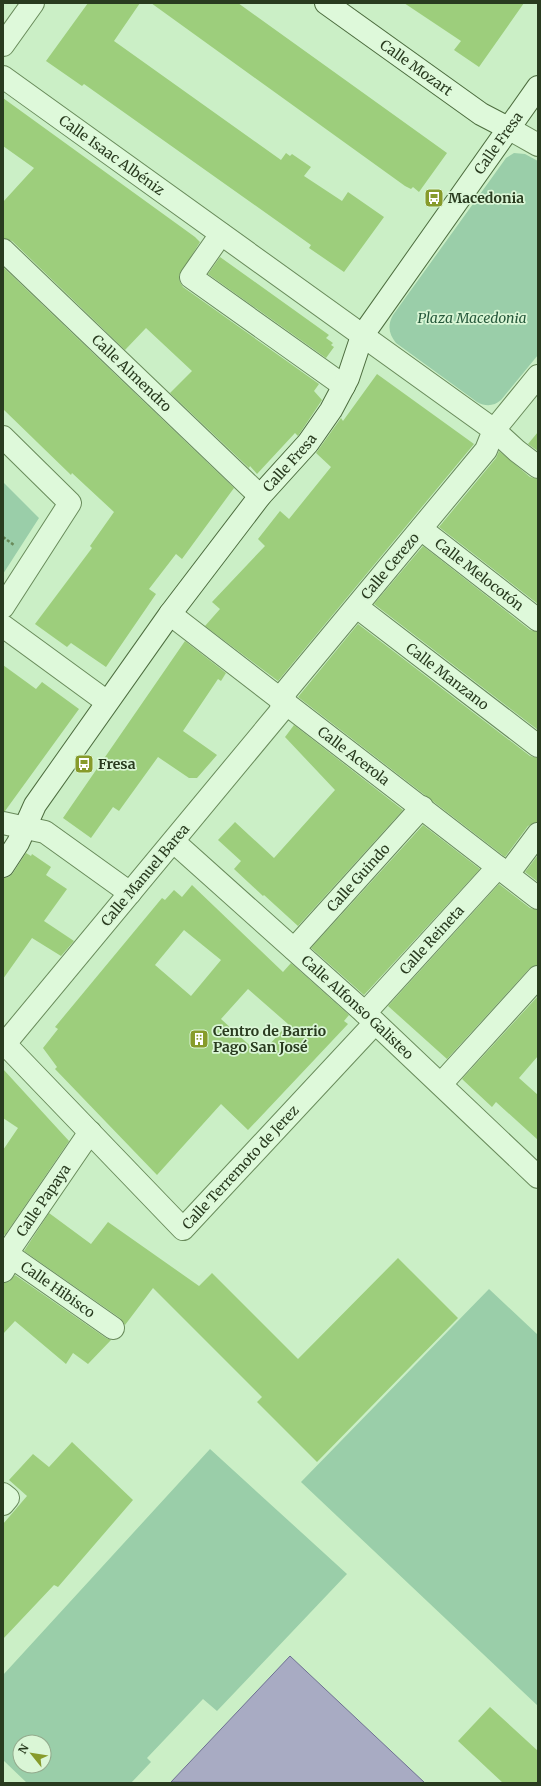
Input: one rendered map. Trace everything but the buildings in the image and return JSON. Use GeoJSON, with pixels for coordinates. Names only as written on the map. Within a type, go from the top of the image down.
{"type":"FeatureCollection","features":[{"type":"Feature","properties":{"kind":"street"},"geometry":{"type":"LineString","coordinates":[[3,45],[33,3]]}},
{"type":"Feature","properties":{"kind":"street","name":"Calle Mozart"},"geometry":{"type":"LineString","coordinates":[[326,3],[481,114],[508,128]]}},
{"type":"Feature","properties":{"kind":"street","name":"Calle Isaac Albéniz"},"geometry":{"type":"LineString","coordinates":[[3,77],[362,336]]}},
{"type":"Feature","properties":{"kind":"street","name":"Calle Fresa"},"geometry":{"type":"LineString","coordinates":[[3,866],[18,843],[35,806],[170,614],[260,496],[308,443],[331,410],[348,378],[362,336],[538,87]]}},
{"type":"Feature","properties":{"kind":"street"},"geometry":{"type":"LineString","coordinates":[[508,128],[538,145]]}},
{"type":"Feature","properties":{"kind":"street"},"geometry":{"type":"LineString","coordinates":[[221,234],[191,277],[344,386]]}},
{"type":"Feature","properties":{"kind":"street","name":"Calle Almendro"},"geometry":{"type":"LineString","coordinates":[[3,250],[260,496]]}},
{"type":"Feature","properties":{"kind":"street"},"geometry":{"type":"LineString","coordinates":[[362,336],[494,430],[517,451],[538,467]]}},
{"type":"Feature","properties":{"kind":"street","name":"Calle Cerezo"},"geometry":{"type":"LineString","coordinates":[[283,701],[286,691],[486,450],[494,430],[538,376]]}},
{"type":"Feature","properties":{"kind":"street"},"geometry":{"type":"LineString","coordinates":[[3,437],[70,503],[3,607]]}},
{"type":"Feature","properties":{"kind":"street","name":"Calle Melocotón"},"geometry":{"type":"LineString","coordinates":[[421,529],[538,620]]}},
{"type":"Feature","properties":{"kind":"street","name":"Calle Manzano"},"geometry":{"type":"LineString","coordinates":[[357,606],[538,746]]}},
{"type":"Feature","properties":{"kind":"street","name":"Calle Acerola"},"geometry":{"type":"LineString","coordinates":[[170,614],[538,898]]}},
{"type":"Feature","properties":{"kind":"street"},"geometry":{"type":"LineString","coordinates":[[3,626],[107,702]]}},
{"type":"Feature","properties":{"kind":"street","name":"Calle Manuel Barea"},"geometry":{"type":"LineString","coordinates":[[4,1045],[174,842],[280,712],[283,701]]}},
{"type":"Feature","properties":{"kind":"street","name":"Calle Guindo"},"geometry":{"type":"LineString","coordinates":[[294,949],[422,807]]}},
{"type":"Feature","properties":{"kind":"street"},"geometry":{"type":"LineString","coordinates":[[3,823],[45,832],[130,893]]}},
{"type":"Feature","properties":{"kind":"street","name":"Calle Reineta"},"geometry":{"type":"LineString","coordinates":[[370,1018],[503,870],[538,834]]}},
{"type":"Feature","properties":{"kind":"street","name":"Calle Alfonso Galisteo"},"geometry":{"type":"LineString","coordinates":[[174,842],[370,1018],[538,1177]]}},
{"type":"Feature","properties":{"kind":"street"},"geometry":{"type":"LineString","coordinates":[[441,1084],[538,977]]}},
{"type":"Feature","properties":{"kind":"street","name":"Calle Terremoto de Jerez"},"geometry":{"type":"LineString","coordinates":[[4,1045],[183,1229],[370,1018]]}},
{"type":"Feature","properties":{"kind":"street","name":"Calle Papaya"},"geometry":{"type":"LineString","coordinates":[[5,1259],[12,1246],[90,1132]]}},
{"type":"Feature","properties":{"kind":"street","name":"Calle Hibisco"},"geometry":{"type":"LineString","coordinates":[[5,1259],[113,1328]]}},
{"type":"Feature","properties":{"kind":"street"},"geometry":{"type":"LineString","coordinates":[[3,1494],[8,1498],[3,1504]]}},
{"type":"Feature","properties":{"kind":"green space","name":"Plaza Macedonia"},"geometry":{"type":"Polygon","coordinates":[[[514,153],[525,154],[538,161],[538,355],[501,400],[496,404],[487,405],[477,402],[396,343],[390,333],[389,326],[393,315],[506,158],[514,153]]]}},
{"type":"Feature","properties":{"kind":"green space"},"geometry":{"type":"Polygon","coordinates":[[[3,482],[39,518],[3,574],[3,482]]]}},
{"type":"Feature","properties":{"kind":"green space"},"geometry":{"type":"Polygon","coordinates":[[[489,1289],[538,1335],[538,1706],[301,1482],[489,1289]]]}},
{"type":"Feature","properties":{"kind":"green space"},"geometry":{"type":"Polygon","coordinates":[[[210,1449],[347,1574],[217,1711],[203,1699],[147,1758],[151,1762],[131,1783],[27,1783],[18,1774],[52,1774],[52,1734],[12,1734],[12,1769],[3,1760],[3,1675],[210,1449]]]}},
{"type":"Feature","properties":{"kind":"water"},"geometry":{"type":"Polygon","coordinates":[[[290,1656],[425,1783],[171,1782],[290,1656]]]}},
{"type":"Feature","properties":{"kind":"place","name":"Macedonia"},"geometry":{"type":"Point","coordinates":[434,198]}},
{"type":"Feature","properties":{"kind":"place","name":"Fresa"},"geometry":{"type":"Point","coordinates":[84,764]}},
{"type":"Feature","properties":{"kind":"place","name":"Centro de Barrio Pago San José"},"geometry":{"type":"Point","coordinates":[199,1039]}}]}
